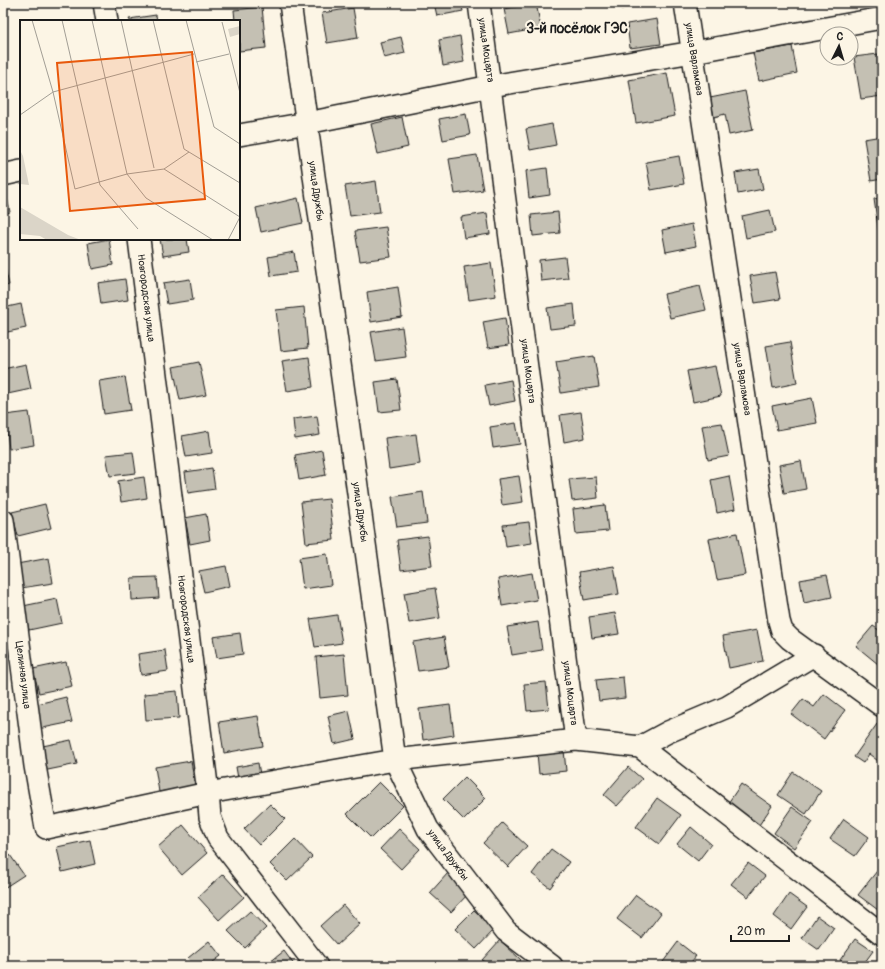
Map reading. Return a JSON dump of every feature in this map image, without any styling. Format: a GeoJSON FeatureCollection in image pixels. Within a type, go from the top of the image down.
{"type":"FeatureCollection","features":[{"type":"Feature","properties":{"kind":"street"},"geometry":{"type":"LineString","coordinates":[[104,3],[107,20]]}},
{"type":"Feature","properties":{"kind":"street","name":"улица Дружбы"},"geometry":{"type":"LineString","coordinates":[[290,3],[395,760],[428,829],[506,930],[552,966]]}},
{"type":"Feature","properties":{"kind":"street","name":"улица Моцарта"},"geometry":{"type":"LineString","coordinates":[[479,3],[576,740]]}},
{"type":"Feature","properties":{"kind":"street","name":"улица Варламова"},"geometry":{"type":"LineString","coordinates":[[685,3],[779,621],[782,631],[790,639],[882,706]]}},
{"type":"Feature","properties":{"kind":"street"},"geometry":{"type":"LineString","coordinates":[[240,135],[491,86],[882,18]]}},
{"type":"Feature","properties":{"kind":"street"},"geometry":{"type":"LineString","coordinates":[[3,175],[20,171]]}},
{"type":"Feature","properties":{"kind":"street","name":"Новгородская улица"},"geometry":{"type":"LineString","coordinates":[[139,240],[210,817],[218,838],[317,966]]}},
{"type":"Feature","properties":{"kind":"street","name":"Целинная улица"},"geometry":{"type":"LineString","coordinates":[[3,520],[35,766],[46,828],[208,793]]}},
{"type":"Feature","properties":{"kind":"street"},"geometry":{"type":"LineString","coordinates":[[640,747],[668,732],[727,707],[814,655]]}},
{"type":"Feature","properties":{"kind":"street"},"geometry":{"type":"LineString","coordinates":[[208,793],[395,760],[576,740],[640,747],[882,934]]}},
{"type":"Feature","properties":{"kind":"street"},"geometry":{"type":"LineString","coordinates":[[218,838],[225,863],[251,902],[299,966]]}},
{"type":"Feature","properties":{"kind":"building"},"geometry":{"type":"Polygon","coordinates":[[[434,3],[461,3],[463,11],[437,16],[434,3]]]}},
{"type":"Feature","properties":{"kind":"building"},"geometry":{"type":"Polygon","coordinates":[[[536,3],[541,28],[509,34],[504,9],[536,3]]]}},
{"type":"Feature","properties":{"kind":"building"},"geometry":{"type":"Polygon","coordinates":[[[620,3],[655,3],[621,9],[620,3]]]}},
{"type":"Feature","properties":{"kind":"building"},"geometry":{"type":"Polygon","coordinates":[[[262,7],[266,48],[240,51],[240,20],[235,20],[234,10],[262,7]]]}},
{"type":"Feature","properties":{"kind":"building"},"geometry":{"type":"Polygon","coordinates":[[[353,8],[358,38],[327,43],[322,13],[353,8]]]}},
{"type":"Feature","properties":{"kind":"building"},"geometry":{"type":"Polygon","coordinates":[[[156,15],[157,20],[130,20],[156,15]]]}},
{"type":"Feature","properties":{"kind":"building"},"geometry":{"type":"Polygon","coordinates":[[[657,19],[661,44],[630,48],[627,24],[657,19]]]}},
{"type":"Feature","properties":{"kind":"building"},"geometry":{"type":"Polygon","coordinates":[[[460,36],[464,62],[443,66],[439,40],[460,36]]]}},
{"type":"Feature","properties":{"kind":"building"},"geometry":{"type":"Polygon","coordinates":[[[401,37],[405,53],[384,58],[380,42],[401,37]]]}},
{"type":"Feature","properties":{"kind":"building"},"geometry":{"type":"Polygon","coordinates":[[[792,46],[797,73],[759,81],[753,53],[792,46]]]}},
{"type":"Feature","properties":{"kind":"building"},"geometry":{"type":"Polygon","coordinates":[[[878,54],[882,77],[882,96],[861,99],[856,66],[859,66],[859,56],[878,54]]]}},
{"type":"Feature","properties":{"kind":"building"},"geometry":{"type":"Polygon","coordinates":[[[667,73],[675,116],[636,123],[629,80],[667,73]]]}},
{"type":"Feature","properties":{"kind":"building"},"geometry":{"type":"Polygon","coordinates":[[[745,91],[753,130],[729,135],[725,114],[714,117],[710,98],[745,91]]]}},
{"type":"Feature","properties":{"kind":"building"},"geometry":{"type":"Polygon","coordinates":[[[466,114],[470,135],[443,140],[439,119],[466,114]]]}},
{"type":"Feature","properties":{"kind":"building"},"geometry":{"type":"Polygon","coordinates":[[[402,117],[408,147],[378,154],[371,124],[402,117]]]}},
{"type":"Feature","properties":{"kind":"building"},"geometry":{"type":"Polygon","coordinates":[[[552,124],[556,145],[530,150],[526,129],[552,124]]]}},
{"type":"Feature","properties":{"kind":"building"},"geometry":{"type":"Polygon","coordinates":[[[882,136],[882,179],[871,181],[864,139],[882,136]]]}},
{"type":"Feature","properties":{"kind":"building"},"geometry":{"type":"Polygon","coordinates":[[[477,155],[483,190],[455,194],[449,159],[477,155]]]}},
{"type":"Feature","properties":{"kind":"building"},"geometry":{"type":"Polygon","coordinates":[[[679,156],[684,184],[651,190],[646,162],[679,156]]]}},
{"type":"Feature","properties":{"kind":"building"},"geometry":{"type":"Polygon","coordinates":[[[547,168],[550,195],[529,198],[526,171],[547,168]]]}},
{"type":"Feature","properties":{"kind":"building"},"geometry":{"type":"Polygon","coordinates":[[[759,169],[763,189],[738,194],[735,173],[759,169]]]}},
{"type":"Feature","properties":{"kind":"building"},"geometry":{"type":"Polygon","coordinates":[[[376,181],[380,212],[350,216],[345,186],[376,181]]]}},
{"type":"Feature","properties":{"kind":"building"},"geometry":{"type":"Polygon","coordinates":[[[3,188],[5,188],[10,212],[3,214],[3,188]]]}},
{"type":"Feature","properties":{"kind":"building"},"geometry":{"type":"Polygon","coordinates":[[[298,198],[303,223],[261,232],[256,208],[298,198]]]}},
{"type":"Feature","properties":{"kind":"building"},"geometry":{"type":"Polygon","coordinates":[[[882,198],[882,241],[880,241],[874,199],[882,198]]]}},
{"type":"Feature","properties":{"kind":"building"},"geometry":{"type":"Polygon","coordinates":[[[770,210],[775,232],[746,238],[742,216],[770,210]]]}},
{"type":"Feature","properties":{"kind":"building"},"geometry":{"type":"Polygon","coordinates":[[[558,212],[560,233],[533,236],[531,215],[558,212]]]}},
{"type":"Feature","properties":{"kind":"building"},"geometry":{"type":"Polygon","coordinates":[[[487,213],[490,234],[464,238],[461,217],[487,213]]]}},
{"type":"Feature","properties":{"kind":"building"},"geometry":{"type":"Polygon","coordinates":[[[692,224],[696,246],[666,252],[662,230],[692,224]]]}},
{"type":"Feature","properties":{"kind":"building"},"geometry":{"type":"Polygon","coordinates":[[[386,227],[391,257],[360,261],[355,231],[386,227]]]}},
{"type":"Feature","properties":{"kind":"building"},"geometry":{"type":"Polygon","coordinates":[[[109,240],[113,265],[92,269],[88,243],[109,240]]]}},
{"type":"Feature","properties":{"kind":"building"},"geometry":{"type":"Polygon","coordinates":[[[160,240],[187,240],[189,252],[163,256],[160,240]]]}},
{"type":"Feature","properties":{"kind":"building"},"geometry":{"type":"Polygon","coordinates":[[[294,252],[297,272],[271,276],[268,257],[294,252]]]}},
{"type":"Feature","properties":{"kind":"building"},"geometry":{"type":"Polygon","coordinates":[[[565,257],[568,278],[541,281],[539,260],[565,257]]]}},
{"type":"Feature","properties":{"kind":"building"},"geometry":{"type":"Polygon","coordinates":[[[3,259],[9,285],[3,287],[3,259]]]}},
{"type":"Feature","properties":{"kind":"building"},"geometry":{"type":"Polygon","coordinates":[[[491,263],[496,296],[469,300],[464,267],[491,263]]]}},
{"type":"Feature","properties":{"kind":"building"},"geometry":{"type":"Polygon","coordinates":[[[775,272],[780,299],[755,303],[750,276],[775,272]]]}},
{"type":"Feature","properties":{"kind":"building"},"geometry":{"type":"Polygon","coordinates":[[[125,279],[128,300],[101,304],[98,283],[125,279]]]}},
{"type":"Feature","properties":{"kind":"building"},"geometry":{"type":"Polygon","coordinates":[[[190,279],[193,300],[167,304],[163,283],[190,279]]]}},
{"type":"Feature","properties":{"kind":"building"},"geometry":{"type":"Polygon","coordinates":[[[700,286],[706,310],[670,318],[664,294],[700,286]]]}},
{"type":"Feature","properties":{"kind":"building"},"geometry":{"type":"Polygon","coordinates":[[[398,287],[402,317],[371,322],[367,292],[398,287]]]}},
{"type":"Feature","properties":{"kind":"building"},"geometry":{"type":"Polygon","coordinates":[[[21,304],[26,328],[3,333],[3,308],[21,304]]]}},
{"type":"Feature","properties":{"kind":"building"},"geometry":{"type":"Polygon","coordinates":[[[574,304],[576,326],[550,329],[547,308],[574,304]]]}},
{"type":"Feature","properties":{"kind":"building"},"geometry":{"type":"Polygon","coordinates":[[[304,307],[308,348],[281,351],[276,310],[304,307]]]}},
{"type":"Feature","properties":{"kind":"building"},"geometry":{"type":"Polygon","coordinates":[[[505,318],[509,345],[488,348],[483,322],[505,318]]]}},
{"type":"Feature","properties":{"kind":"building"},"geometry":{"type":"Polygon","coordinates":[[[402,327],[406,357],[376,361],[371,332],[402,327]]]}},
{"type":"Feature","properties":{"kind":"building"},"geometry":{"type":"Polygon","coordinates":[[[790,342],[797,383],[773,388],[766,346],[790,342]]]}},
{"type":"Feature","properties":{"kind":"building"},"geometry":{"type":"Polygon","coordinates":[[[594,356],[599,387],[561,393],[556,362],[594,356]]]}},
{"type":"Feature","properties":{"kind":"building"},"geometry":{"type":"Polygon","coordinates":[[[309,357],[313,387],[287,391],[282,361],[309,357]]]}},
{"type":"Feature","properties":{"kind":"building"},"geometry":{"type":"Polygon","coordinates":[[[199,362],[206,395],[180,400],[173,367],[199,362]]]}},
{"type":"Feature","properties":{"kind":"building"},"geometry":{"type":"Polygon","coordinates":[[[26,364],[31,389],[3,395],[3,369],[26,364]]]}},
{"type":"Feature","properties":{"kind":"building"},"geometry":{"type":"Polygon","coordinates":[[[715,366],[721,396],[693,402],[687,371],[715,366]]]}},
{"type":"Feature","properties":{"kind":"building"},"geometry":{"type":"Polygon","coordinates":[[[125,377],[131,410],[104,414],[99,381],[125,377]]]}},
{"type":"Feature","properties":{"kind":"building"},"geometry":{"type":"Polygon","coordinates":[[[397,379],[401,410],[379,412],[375,382],[397,379]]]}},
{"type":"Feature","properties":{"kind":"building"},"geometry":{"type":"Polygon","coordinates":[[[511,380],[515,401],[489,406],[485,385],[511,380]]]}},
{"type":"Feature","properties":{"kind":"building"},"geometry":{"type":"Polygon","coordinates":[[[812,398],[817,423],[777,430],[772,406],[812,398]]]}},
{"type":"Feature","properties":{"kind":"building"},"geometry":{"type":"Polygon","coordinates":[[[29,412],[34,445],[9,449],[5,415],[29,412]]]}},
{"type":"Feature","properties":{"kind":"building"},"geometry":{"type":"Polygon","coordinates":[[[581,412],[585,438],[564,442],[560,415],[581,412]]]}},
{"type":"Feature","properties":{"kind":"building"},"geometry":{"type":"Polygon","coordinates":[[[317,416],[320,435],[295,439],[293,419],[317,416]]]}},
{"type":"Feature","properties":{"kind":"building"},"geometry":{"type":"Polygon","coordinates":[[[516,423],[520,444],[493,448],[490,427],[516,423]]]}},
{"type":"Feature","properties":{"kind":"building"},"geometry":{"type":"Polygon","coordinates":[[[722,423],[729,456],[708,460],[702,426],[722,423]]]}},
{"type":"Feature","properties":{"kind":"building"},"geometry":{"type":"Polygon","coordinates":[[[209,431],[212,453],[186,457],[182,436],[209,431]]]}},
{"type":"Feature","properties":{"kind":"building"},"geometry":{"type":"Polygon","coordinates":[[[416,434],[420,464],[389,469],[385,438],[416,434]]]}},
{"type":"Feature","properties":{"kind":"building"},"geometry":{"type":"Polygon","coordinates":[[[322,450],[326,475],[299,480],[295,455],[322,450]]]}},
{"type":"Feature","properties":{"kind":"building"},"geometry":{"type":"Polygon","coordinates":[[[133,452],[136,473],[110,476],[106,455],[133,452]]]}},
{"type":"Feature","properties":{"kind":"building"},"geometry":{"type":"Polygon","coordinates":[[[801,461],[806,489],[784,493],[779,465],[801,461]]]}},
{"type":"Feature","properties":{"kind":"building"},"geometry":{"type":"Polygon","coordinates":[[[212,468],[215,489],[188,493],[185,472],[212,468]]]}},
{"type":"Feature","properties":{"kind":"building"},"geometry":{"type":"Polygon","coordinates":[[[519,476],[523,502],[502,505],[498,479],[519,476]]]}},
{"type":"Feature","properties":{"kind":"building"},"geometry":{"type":"Polygon","coordinates":[[[729,476],[735,509],[717,513],[711,480],[729,476]]]}},
{"type":"Feature","properties":{"kind":"building"},"geometry":{"type":"Polygon","coordinates":[[[144,477],[147,498],[121,502],[118,481],[144,477]]]}},
{"type":"Feature","properties":{"kind":"building"},"geometry":{"type":"Polygon","coordinates":[[[596,477],[598,498],[572,501],[569,479],[596,477]]]}},
{"type":"Feature","properties":{"kind":"building"},"geometry":{"type":"Polygon","coordinates":[[[423,492],[427,523],[397,527],[392,497],[423,492]]]}},
{"type":"Feature","properties":{"kind":"building"},"geometry":{"type":"Polygon","coordinates":[[[329,499],[334,540],[306,543],[301,502],[329,499]]]}},
{"type":"Feature","properties":{"kind":"building"},"geometry":{"type":"Polygon","coordinates":[[[45,504],[51,528],[18,536],[12,512],[45,504]]]}},
{"type":"Feature","properties":{"kind":"building"},"geometry":{"type":"Polygon","coordinates":[[[605,505],[608,531],[576,534],[573,509],[605,505]]]}},
{"type":"Feature","properties":{"kind":"building"},"geometry":{"type":"Polygon","coordinates":[[[206,514],[210,540],[190,544],[185,518],[206,514]]]}},
{"type":"Feature","properties":{"kind":"building"},"geometry":{"type":"Polygon","coordinates":[[[529,522],[532,543],[506,547],[503,525],[529,522]]]}},
{"type":"Feature","properties":{"kind":"building"},"geometry":{"type":"Polygon","coordinates":[[[737,533],[745,575],[717,580],[709,539],[737,533]]]}},
{"type":"Feature","properties":{"kind":"building"},"geometry":{"type":"Polygon","coordinates":[[[428,536],[432,566],[401,570],[397,540],[428,536]]]}},
{"type":"Feature","properties":{"kind":"building"},"geometry":{"type":"Polygon","coordinates":[[[327,554],[331,585],[303,589],[299,558],[327,554]]]}},
{"type":"Feature","properties":{"kind":"building"},"geometry":{"type":"Polygon","coordinates":[[[49,558],[53,583],[21,588],[17,564],[49,558]]]}},
{"type":"Feature","properties":{"kind":"building"},"geometry":{"type":"Polygon","coordinates":[[[226,566],[230,586],[204,592],[199,571],[226,566]]]}},
{"type":"Feature","properties":{"kind":"building"},"geometry":{"type":"Polygon","coordinates":[[[614,566],[619,594],[584,600],[579,572],[614,566]]]}},
{"type":"Feature","properties":{"kind":"building"},"geometry":{"type":"Polygon","coordinates":[[[532,573],[537,600],[502,606],[498,579],[532,573]]]}},
{"type":"Feature","properties":{"kind":"building"},"geometry":{"type":"Polygon","coordinates":[[[827,575],[832,597],[804,603],[800,580],[827,575]]]}},
{"type":"Feature","properties":{"kind":"building"},"geometry":{"type":"Polygon","coordinates":[[[157,577],[159,598],[132,600],[131,578],[157,577]]]}},
{"type":"Feature","properties":{"kind":"building"},"geometry":{"type":"Polygon","coordinates":[[[435,588],[440,618],[409,623],[404,593],[435,588]]]}},
{"type":"Feature","properties":{"kind":"building"},"geometry":{"type":"Polygon","coordinates":[[[57,599],[62,623],[29,630],[23,606],[57,599]]]}},
{"type":"Feature","properties":{"kind":"building"},"geometry":{"type":"Polygon","coordinates":[[[615,613],[619,634],[592,638],[589,617],[615,613]]]}},
{"type":"Feature","properties":{"kind":"building"},"geometry":{"type":"Polygon","coordinates":[[[337,615],[342,643],[315,647],[310,619],[337,615]]]}},
{"type":"Feature","properties":{"kind":"building"},"geometry":{"type":"Polygon","coordinates":[[[538,622],[542,650],[512,655],[507,627],[538,622]]]}},
{"type":"Feature","properties":{"kind":"building"},"geometry":{"type":"Polygon","coordinates":[[[873,626],[879,630],[882,626],[882,659],[878,664],[856,646],[873,626]]]}},
{"type":"Feature","properties":{"kind":"building"},"geometry":{"type":"Polygon","coordinates":[[[757,630],[763,661],[729,668],[723,636],[757,630]]]}},
{"type":"Feature","properties":{"kind":"building"},"geometry":{"type":"Polygon","coordinates":[[[240,633],[243,654],[217,658],[213,637],[240,633]]]}},
{"type":"Feature","properties":{"kind":"building"},"geometry":{"type":"Polygon","coordinates":[[[444,637],[449,667],[418,671],[413,642],[444,637]]]}},
{"type":"Feature","properties":{"kind":"building"},"geometry":{"type":"Polygon","coordinates":[[[165,650],[168,671],[141,675],[138,654],[165,650]]]}},
{"type":"Feature","properties":{"kind":"building"},"geometry":{"type":"Polygon","coordinates":[[[344,654],[348,695],[320,698],[316,657],[344,654]]]}},
{"type":"Feature","properties":{"kind":"building"},"geometry":{"type":"Polygon","coordinates":[[[66,662],[72,686],[39,693],[33,669],[66,662]]]}},
{"type":"Feature","properties":{"kind":"building"},"geometry":{"type":"Polygon","coordinates":[[[623,677],[625,698],[599,701],[596,680],[623,677]]]}},
{"type":"Feature","properties":{"kind":"building"},"geometry":{"type":"Polygon","coordinates":[[[546,682],[549,709],[527,711],[524,684],[546,682]]]}},
{"type":"Feature","properties":{"kind":"building"},"geometry":{"type":"Polygon","coordinates":[[[177,691],[179,718],[146,720],[144,694],[177,691]]]}},
{"type":"Feature","properties":{"kind":"building"},"geometry":{"type":"Polygon","coordinates":[[[824,694],[845,710],[824,739],[791,714],[803,699],[814,707],[824,694]]]}},
{"type":"Feature","properties":{"kind":"building"},"geometry":{"type":"Polygon","coordinates":[[[66,697],[72,722],[38,729],[33,705],[66,697]]]}},
{"type":"Feature","properties":{"kind":"building"},"geometry":{"type":"Polygon","coordinates":[[[450,705],[454,735],[423,740],[419,709],[450,705]]]}},
{"type":"Feature","properties":{"kind":"building"},"geometry":{"type":"Polygon","coordinates":[[[349,711],[355,739],[334,744],[328,716],[349,711]]]}},
{"type":"Feature","properties":{"kind":"building"},"geometry":{"type":"Polygon","coordinates":[[[258,716],[263,746],[224,753],[219,722],[258,716]]]}},
{"type":"Feature","properties":{"kind":"building"},"geometry":{"type":"Polygon","coordinates":[[[877,724],[882,727],[882,764],[869,754],[863,763],[854,757],[877,724]]]}},
{"type":"Feature","properties":{"kind":"building"},"geometry":{"type":"Polygon","coordinates":[[[71,740],[77,764],[43,771],[38,747],[71,740]]]}},
{"type":"Feature","properties":{"kind":"building"},"geometry":{"type":"Polygon","coordinates":[[[564,750],[566,771],[539,774],[537,753],[564,750]]]}},
{"type":"Feature","properties":{"kind":"building"},"geometry":{"type":"Polygon","coordinates":[[[191,761],[195,786],[159,792],[155,767],[191,761]]]}},
{"type":"Feature","properties":{"kind":"building"},"geometry":{"type":"Polygon","coordinates":[[[258,763],[261,780],[239,784],[236,767],[258,763]]]}},
{"type":"Feature","properties":{"kind":"building"},"geometry":{"type":"Polygon","coordinates":[[[628,767],[642,779],[617,806],[604,795],[628,767]]]}},
{"type":"Feature","properties":{"kind":"building"},"geometry":{"type":"Polygon","coordinates":[[[793,772],[821,791],[806,814],[778,795],[793,772]]]}},
{"type":"Feature","properties":{"kind":"building"},"geometry":{"type":"Polygon","coordinates":[[[465,777],[486,798],[464,820],[443,799],[465,777]]]}},
{"type":"Feature","properties":{"kind":"building"},"geometry":{"type":"Polygon","coordinates":[[[379,782],[403,806],[371,838],[347,814],[379,782]]]}},
{"type":"Feature","properties":{"kind":"building"},"geometry":{"type":"Polygon","coordinates":[[[741,784],[772,806],[755,831],[724,809],[741,784]]]}},
{"type":"Feature","properties":{"kind":"building"},"geometry":{"type":"Polygon","coordinates":[[[657,798],[681,815],[659,844],[636,827],[657,798]]]}},
{"type":"Feature","properties":{"kind":"building"},"geometry":{"type":"Polygon","coordinates":[[[270,804],[285,819],[259,845],[244,829],[270,804]]]}},
{"type":"Feature","properties":{"kind":"building"},"geometry":{"type":"Polygon","coordinates":[[[792,807],[813,822],[794,848],[774,833],[792,807]]]}},
{"type":"Feature","properties":{"kind":"building"},"geometry":{"type":"Polygon","coordinates":[[[844,819],[869,837],[855,856],[830,839],[844,819]]]}},
{"type":"Feature","properties":{"kind":"building"},"geometry":{"type":"Polygon","coordinates":[[[502,823],[527,846],[508,867],[483,843],[502,823]]]}},
{"type":"Feature","properties":{"kind":"building"},"geometry":{"type":"Polygon","coordinates":[[[183,825],[207,853],[182,875],[158,847],[183,825]]]}},
{"type":"Feature","properties":{"kind":"building"},"geometry":{"type":"Polygon","coordinates":[[[691,827],[711,844],[698,861],[677,844],[691,827]]]}},
{"type":"Feature","properties":{"kind":"building"},"geometry":{"type":"Polygon","coordinates":[[[399,829],[420,849],[401,869],[380,849],[399,829]]]}},
{"type":"Feature","properties":{"kind":"building"},"geometry":{"type":"Polygon","coordinates":[[[295,839],[312,857],[287,881],[270,864],[295,839]]]}},
{"type":"Feature","properties":{"kind":"building"},"geometry":{"type":"Polygon","coordinates":[[[90,840],[95,864],[62,872],[57,847],[90,840]]]}},
{"type":"Feature","properties":{"kind":"building"},"geometry":{"type":"Polygon","coordinates":[[[551,849],[569,862],[550,888],[532,874],[551,849]]]}},
{"type":"Feature","properties":{"kind":"building"},"geometry":{"type":"Polygon","coordinates":[[[10,855],[24,875],[4,888],[3,860],[10,855]]]}},
{"type":"Feature","properties":{"kind":"building"},"geometry":{"type":"Polygon","coordinates":[[[748,863],[765,876],[748,897],[731,884],[748,863]]]}},
{"type":"Feature","properties":{"kind":"building"},"geometry":{"type":"Polygon","coordinates":[[[877,871],[882,875],[882,904],[878,910],[858,895],[877,871]]]}},
{"type":"Feature","properties":{"kind":"building"},"geometry":{"type":"Polygon","coordinates":[[[448,873],[469,893],[451,912],[430,893],[448,873]]]}},
{"type":"Feature","properties":{"kind":"building"},"geometry":{"type":"Polygon","coordinates":[[[223,874],[244,897],[219,920],[198,897],[223,874]]]}},
{"type":"Feature","properties":{"kind":"building"},"geometry":{"type":"Polygon","coordinates":[[[789,894],[807,907],[791,929],[774,916],[789,894]]]}},
{"type":"Feature","properties":{"kind":"building"},"geometry":{"type":"Polygon","coordinates":[[[636,895],[661,913],[642,938],[617,919],[636,895]]]}},
{"type":"Feature","properties":{"kind":"building"},"geometry":{"type":"Polygon","coordinates":[[[343,905],[360,924],[337,945],[320,926],[343,905]]]}},
{"type":"Feature","properties":{"kind":"building"},"geometry":{"type":"Polygon","coordinates":[[[474,910],[495,929],[476,949],[455,929],[474,910]]]}},
{"type":"Feature","properties":{"kind":"building"},"geometry":{"type":"Polygon","coordinates":[[[250,911],[266,928],[245,948],[228,931],[250,911]]]}},
{"type":"Feature","properties":{"kind":"building"},"geometry":{"type":"Polygon","coordinates":[[[817,916],[834,928],[819,950],[802,938],[817,916]]]}},
{"type":"Feature","properties":{"kind":"building"},"geometry":{"type":"Polygon","coordinates":[[[855,939],[873,951],[862,966],[848,966],[840,960],[855,939]]]}},
{"type":"Feature","properties":{"kind":"building"},"geometry":{"type":"Polygon","coordinates":[[[500,940],[521,960],[515,966],[489,966],[482,960],[500,940]]]}},
{"type":"Feature","properties":{"kind":"building"},"geometry":{"type":"Polygon","coordinates":[[[209,941],[221,956],[208,966],[195,966],[188,958],[209,941]]]}},
{"type":"Feature","properties":{"kind":"building"},"geometry":{"type":"Polygon","coordinates":[[[678,942],[696,956],[688,966],[660,966],[678,942]]]}},
{"type":"Feature","properties":{"kind":"building"},"geometry":{"type":"Polygon","coordinates":[[[284,951],[295,966],[265,966],[284,951]]]}},
{"type":"Feature","properties":{"kind":"district","name":"3-й посёлок ГЭС"},"geometry":{"type":"Point","coordinates":[577,28]}}]}
